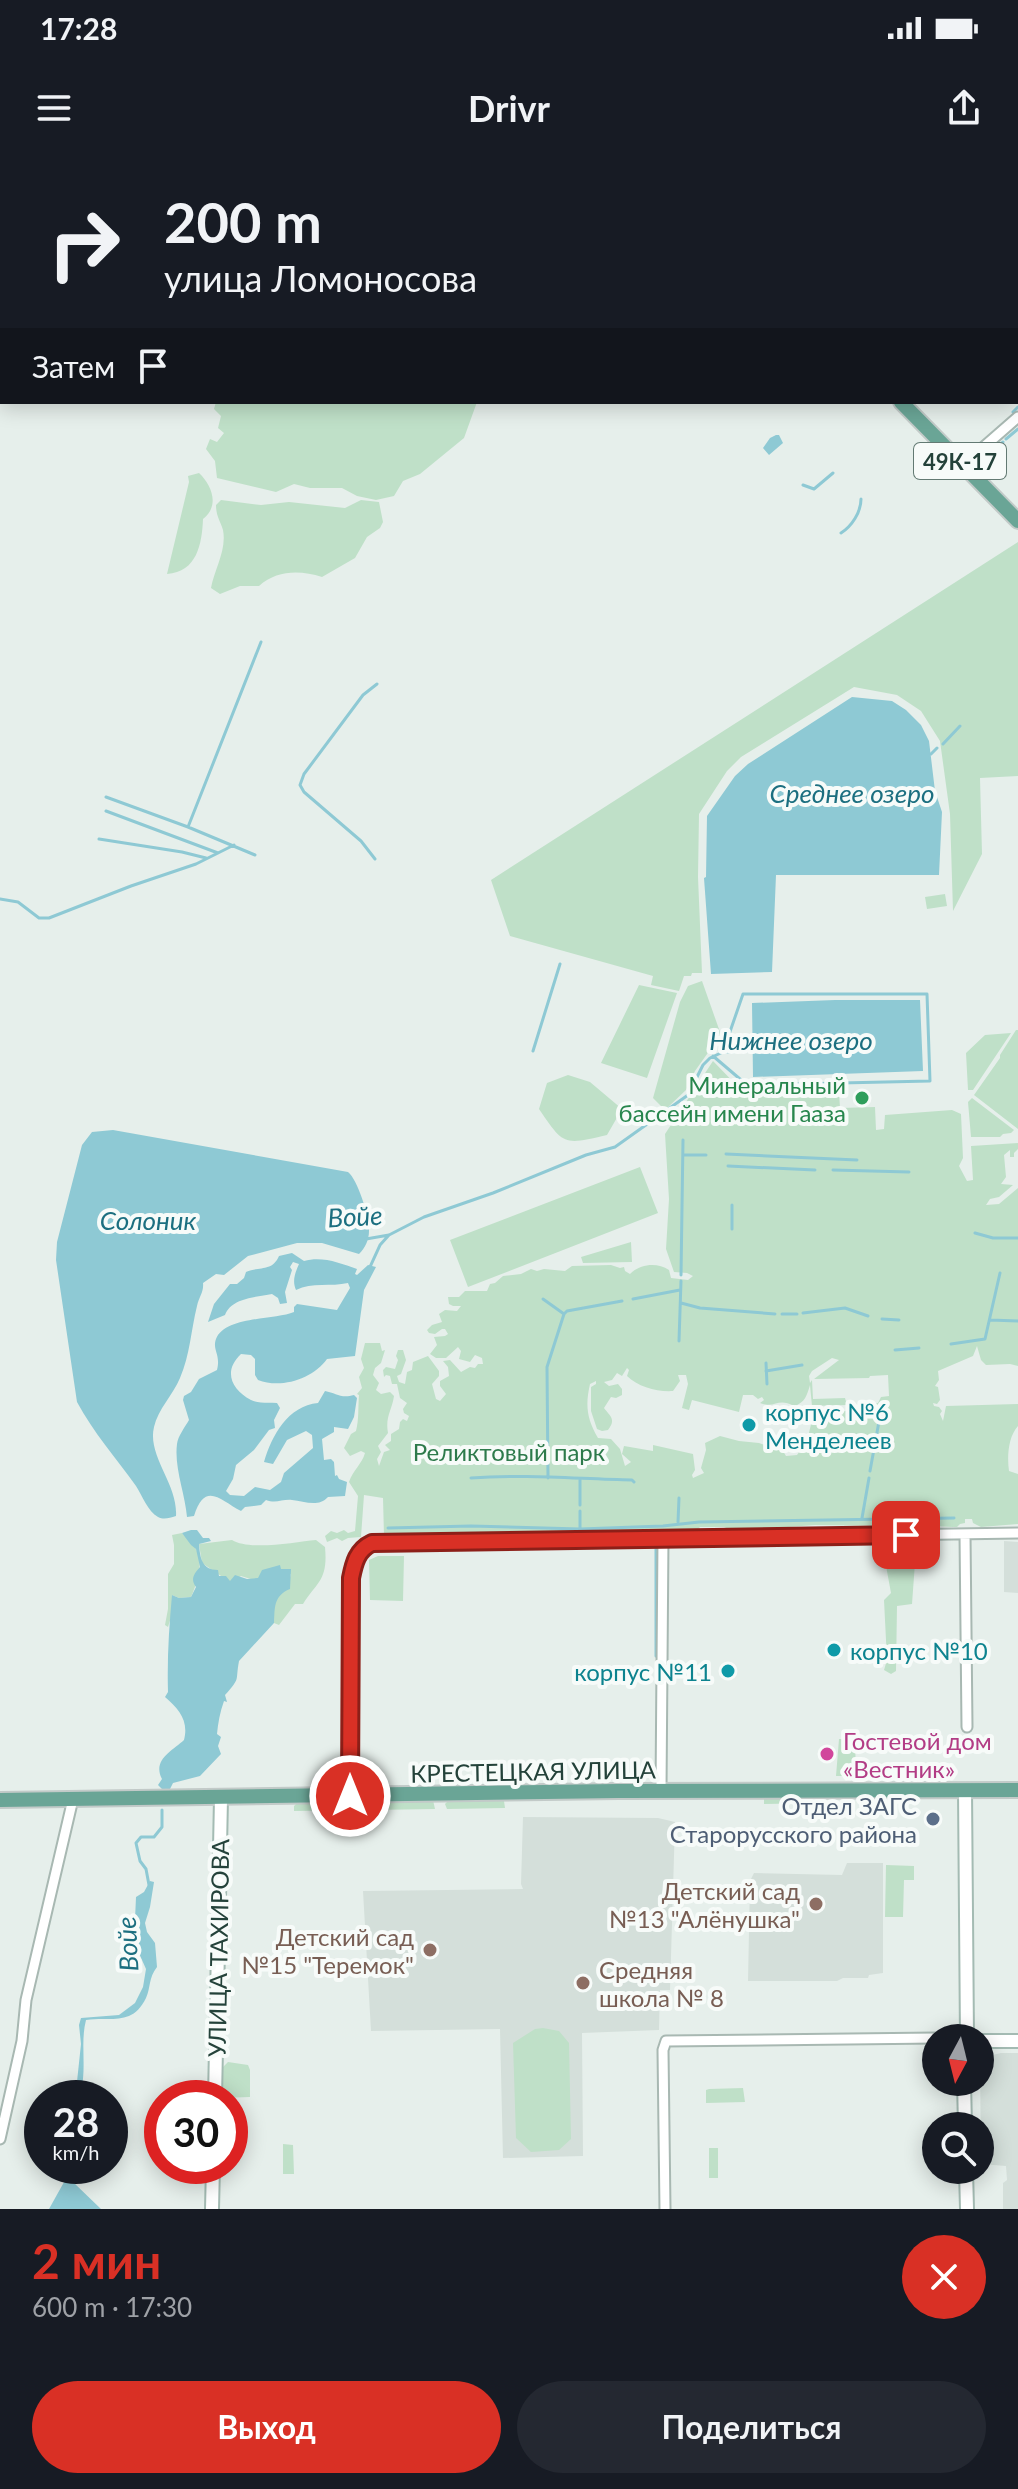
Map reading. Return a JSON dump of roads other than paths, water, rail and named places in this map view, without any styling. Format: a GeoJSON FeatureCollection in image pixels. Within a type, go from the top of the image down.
{"type":"FeatureCollection","features":[{"type":"Feature","properties":{"kind":"main road","name":"49К-17"},"geometry":{"type":"LineString","coordinates":[[903,404],[1018,521]]}},
{"type":"Feature","properties":{"kind":"main road","name":"КРЕСТЕЦКАЯ УЛИЦА"},"geometry":{"type":"LineString","coordinates":[[0,1800],[661,1791],[1018,1790]]}},
{"type":"Feature","properties":{"kind":"street"},"geometry":{"type":"LineString","coordinates":[[963,465],[1018,417]]}},
{"type":"Feature","properties":{"kind":"street"},"geometry":{"type":"LineString","coordinates":[[350,1796],[351,1578],[354,1561],[372,1543],[1018,1533]]}},
{"type":"Feature","properties":{"kind":"street"},"geometry":{"type":"LineString","coordinates":[[965,1534],[967,1727]]}},
{"type":"Feature","properties":{"kind":"street"},"geometry":{"type":"LineString","coordinates":[[661,1791],[663,1538]]}},
{"type":"Feature","properties":{"kind":"street"},"geometry":{"type":"LineString","coordinates":[[965,1790],[967,2024]]}},
{"type":"Feature","properties":{"kind":"street","name":"УЛИЦА ТАХИРОВА"},"geometry":{"type":"LineString","coordinates":[[215,2080],[221,1798]]}},
{"type":"Feature","properties":{"kind":"street"},"geometry":{"type":"LineString","coordinates":[[0,2139],[22,2041],[26,2000],[73,1799]]}},
{"type":"Feature","properties":{"kind":"street"},"geometry":{"type":"LineString","coordinates":[[665,2209],[663,2062],[666,2041],[922,2038]]}},
{"type":"Feature","properties":{"kind":"street"},"geometry":{"type":"LineString","coordinates":[[994,2041],[1018,2041]]}},
{"type":"Feature","properties":{"kind":"street"},"geometry":{"type":"LineString","coordinates":[[212,2209],[213,2184]]}},
{"type":"Feature","properties":{"kind":"street"},"geometry":{"type":"LineString","coordinates":[[966,2184],[967,2209]]}},
{"type":"Feature","properties":{"kind":"water"},"geometry":{"type":"Polygon","coordinates":[[[776,435],[783,443],[769,455],[763,448],[776,435]]]}},
{"type":"Feature","properties":{"kind":"water","name":"Среднее озеро"},"geometry":{"type":"Polygon","coordinates":[[[852,697],[892,701],[921,725],[929,741],[935,791],[942,812],[939,875],[776,875],[772,972],[711,974],[704,878],[707,816],[735,776],[748,764],[852,697]]]}},
{"type":"Feature","properties":{"kind":"water","name":"Нижнее озеро"},"geometry":{"type":"Polygon","coordinates":[[[920,1000],[923,1071],[753,1077],[752,1003],[920,1000]]]}},
{"type":"Feature","properties":{"kind":"water","name":"Солоник"},"geometry":{"type":"Polygon","coordinates":[[[113,1130],[348,1172],[359,1191],[369,1225],[367,1241],[359,1254],[322,1243],[297,1243],[248,1256],[224,1275],[216,1274],[203,1283],[183,1369],[154,1427],[155,1449],[175,1504],[176,1516],[167,1518],[158,1517],[151,1511],[77,1402],[56,1260],[57,1242],[82,1145],[92,1132],[113,1130]]]}},
{"type":"Feature","properties":{"kind":"water"},"geometry":{"type":"Polygon","coordinates":[[[292,1253],[304,1261],[324,1260],[357,1269],[357,1275],[368,1265],[376,1267],[364,1290],[355,1356],[327,1359],[314,1372],[286,1383],[258,1380],[255,1359],[251,1355],[241,1354],[235,1360],[231,1373],[238,1391],[251,1400],[277,1403],[280,1408],[274,1420],[275,1428],[269,1430],[254,1450],[236,1465],[226,1491],[230,1495],[244,1496],[255,1487],[270,1490],[281,1482],[284,1473],[313,1448],[312,1435],[306,1431],[287,1440],[273,1464],[264,1462],[272,1442],[290,1416],[307,1405],[318,1403],[325,1391],[357,1398],[354,1417],[348,1429],[334,1427],[334,1432],[322,1439],[324,1460],[331,1459],[335,1476],[347,1482],[345,1496],[328,1497],[315,1503],[266,1500],[261,1505],[245,1507],[241,1511],[214,1496],[208,1496],[198,1505],[194,1516],[187,1517],[176,1453],[179,1438],[189,1420],[183,1400],[199,1379],[217,1370],[216,1339],[229,1326],[286,1315],[294,1312],[297,1304],[337,1310],[350,1288],[348,1283],[296,1290],[294,1277],[299,1264],[293,1262],[285,1292],[287,1303],[280,1304],[272,1294],[252,1297],[238,1302],[225,1315],[208,1322],[214,1304],[230,1284],[237,1284],[246,1272],[269,1267],[279,1256],[292,1253]]]}},
{"type":"Feature","properties":{"kind":"water"},"geometry":{"type":"Polygon","coordinates":[[[197,1530],[203,1538],[211,1541],[199,1544],[200,1554],[205,1565],[218,1570],[219,1576],[226,1576],[230,1581],[235,1575],[247,1579],[258,1578],[262,1570],[280,1565],[281,1569],[291,1569],[290,1589],[278,1599],[274,1623],[239,1661],[236,1679],[225,1695],[227,1702],[224,1701],[219,1718],[217,1734],[221,1737],[218,1746],[221,1754],[200,1776],[173,1783],[169,1791],[164,1791],[158,1785],[162,1779],[161,1761],[184,1740],[185,1733],[182,1716],[165,1697],[168,1692],[172,1595],[191,1597],[196,1587],[194,1577],[200,1567],[196,1549],[182,1533],[197,1530]]]}},
{"type":"Feature","properties":{"kind":"water"},"geometry":{"type":"Polygon","coordinates":[[[150,1881],[154,1882],[145,1923],[155,1943],[157,1967],[146,1998],[127,2017],[86,2020],[82,2080],[77,2080],[81,2018],[119,2015],[135,2003],[143,1987],[146,1969],[134,1942],[136,1897],[144,1892],[150,1881]]]}},
{"type":"Feature","properties":{"kind":"water"},"geometry":{"type":"Polygon","coordinates":[[[63,2184],[75,2184],[101,2209],[49,2209],[63,2184]]]}},
{"type":"Feature","properties":{"kind":"waterway"},"geometry":{"type":"LineString","coordinates":[[1013,412],[1018,407]]}},
{"type":"Feature","properties":{"kind":"waterway"},"geometry":{"type":"LineString","coordinates":[[1006,439],[1018,429]]}},
{"type":"Feature","properties":{"kind":"waterway"},"geometry":{"type":"LineString","coordinates":[[983,459],[1003,442]]}},
{"type":"Feature","properties":{"kind":"waterway"},"geometry":{"type":"LineString","coordinates":[[803,485],[814,489],[833,473]]}},
{"type":"Feature","properties":{"kind":"waterway"},"geometry":{"type":"LineString","coordinates":[[841,533],[855,518],[861,499]]}},
{"type":"Feature","properties":{"kind":"waterway"},"geometry":{"type":"LineString","coordinates":[[188,827],[261,642]]}},
{"type":"Feature","properties":{"kind":"waterway"},"geometry":{"type":"LineString","coordinates":[[375,859],[361,841],[304,792],[300,785],[304,774],[363,695],[377,684]]}},
{"type":"Feature","properties":{"kind":"waterway"},"geometry":{"type":"LineString","coordinates":[[943,744],[960,726]]}},
{"type":"Feature","properties":{"kind":"waterway"},"geometry":{"type":"LineString","coordinates":[[931,754],[937,748]]}},
{"type":"Feature","properties":{"kind":"waterway"},"geometry":{"type":"LineString","coordinates":[[106,797],[255,855]]}},
{"type":"Feature","properties":{"kind":"waterway"},"geometry":{"type":"LineString","coordinates":[[106,811],[218,853]]}},
{"type":"Feature","properties":{"kind":"waterway"},"geometry":{"type":"LineString","coordinates":[[99,839],[206,858]]}},
{"type":"Feature","properties":{"kind":"waterway"},"geometry":{"type":"LineString","coordinates":[[0,899],[18,902],[39,918],[49,918],[196,864],[234,845]]}},
{"type":"Feature","properties":{"kind":"waterway"},"geometry":{"type":"LineString","coordinates":[[533,1051],[560,964]]}},
{"type":"Feature","properties":{"kind":"waterway"},"geometry":{"type":"LineString","coordinates":[[713,1056],[747,1085],[930,1081],[927,994],[743,994],[723,1052]]}},
{"type":"Feature","properties":{"kind":"waterway","name":"Войе"},"geometry":{"type":"LineString","coordinates":[[366,1239],[389,1235],[424,1217],[586,1155],[615,1147],[688,1095],[703,1065],[710,1058],[723,1052],[753,1051]]}},
{"type":"Feature","properties":{"kind":"waterway"},"geometry":{"type":"LineString","coordinates":[[681,1275],[683,1140]]}},
{"type":"Feature","properties":{"kind":"waterway"},"geometry":{"type":"LineString","coordinates":[[726,1154],[857,1160]]}},
{"type":"Feature","properties":{"kind":"waterway"},"geometry":{"type":"LineString","coordinates":[[683,1155],[706,1155]]}},
{"type":"Feature","properties":{"kind":"waterway"},"geometry":{"type":"LineString","coordinates":[[728,1166],[815,1170]]}},
{"type":"Feature","properties":{"kind":"waterway"},"geometry":{"type":"LineString","coordinates":[[833,1170],[909,1172]]}},
{"type":"Feature","properties":{"kind":"waterway"},"geometry":{"type":"LineString","coordinates":[[732,1205],[732,1229]]}},
{"type":"Feature","properties":{"kind":"waterway"},"geometry":{"type":"LineString","coordinates":[[975,1233],[993,1238],[1018,1238]]}},
{"type":"Feature","properties":{"kind":"waterway"},"geometry":{"type":"LineString","coordinates":[[369,1269],[380,1245],[389,1235]]}},
{"type":"Feature","properties":{"kind":"waterway"},"geometry":{"type":"LineString","coordinates":[[951,1344],[985,1339],[1000,1273]]}},
{"type":"Feature","properties":{"kind":"waterway"},"geometry":{"type":"LineString","coordinates":[[679,1341],[681,1281]]}},
{"type":"Feature","properties":{"kind":"waterway"},"geometry":{"type":"LineString","coordinates":[[633,1299],[680,1290]]}},
{"type":"Feature","properties":{"kind":"waterway"},"geometry":{"type":"LineString","coordinates":[[543,1299],[564,1314]]}},
{"type":"Feature","properties":{"kind":"waterway"},"geometry":{"type":"LineString","coordinates":[[548,1478],[547,1367],[564,1314],[622,1301]]}},
{"type":"Feature","properties":{"kind":"waterway"},"geometry":{"type":"LineString","coordinates":[[681,1303],[700,1308],[775,1314]]}},
{"type":"Feature","properties":{"kind":"waterway"},"geometry":{"type":"LineString","coordinates":[[803,1313],[845,1308],[868,1316]]}},
{"type":"Feature","properties":{"kind":"waterway"},"geometry":{"type":"LineString","coordinates":[[782,1314],[797,1314]]}},
{"type":"Feature","properties":{"kind":"waterway"},"geometry":{"type":"LineString","coordinates":[[882,1319],[899,1320]]}},
{"type":"Feature","properties":{"kind":"waterway"},"geometry":{"type":"LineString","coordinates":[[990,1320],[1018,1321]]}},
{"type":"Feature","properties":{"kind":"waterway"},"geometry":{"type":"LineString","coordinates":[[895,1350],[919,1348]]}},
{"type":"Feature","properties":{"kind":"waterway"},"geometry":{"type":"LineString","coordinates":[[766,1363],[767,1384]]}},
{"type":"Feature","properties":{"kind":"waterway"},"geometry":{"type":"LineString","coordinates":[[766,1371],[802,1365]]}},
{"type":"Feature","properties":{"kind":"waterway"},"geometry":{"type":"LineString","coordinates":[[870,1471],[880,1416]]}},
{"type":"Feature","properties":{"kind":"waterway"},"geometry":{"type":"LineString","coordinates":[[471,1478],[531,1477],[634,1482]]}},
{"type":"Feature","properties":{"kind":"waterway"},"geometry":{"type":"LineString","coordinates":[[862,1518],[869,1478]]}},
{"type":"Feature","properties":{"kind":"waterway"},"geometry":{"type":"LineString","coordinates":[[580,1480],[580,1505]]}},
{"type":"Feature","properties":{"kind":"waterway"},"geometry":{"type":"LineString","coordinates":[[678,1522],[679,1498]]}},
{"type":"Feature","properties":{"kind":"waterway"},"geometry":{"type":"LineString","coordinates":[[580,1511],[580,1529]]}},
{"type":"Feature","properties":{"kind":"waterway"},"geometry":{"type":"LineString","coordinates":[[388,1528],[471,1526],[580,1529],[699,1522],[954,1518]]}},
{"type":"Feature","properties":{"kind":"waterway"},"geometry":{"type":"LineString","coordinates":[[650,1544],[656,1547],[656,1656]]}},
{"type":"Feature","properties":{"kind":"waterway","name":"Войе"},"geometry":{"type":"LineString","coordinates":[[149,1885],[136,1843],[141,1837],[154,1837],[162,1827],[162,1810]]}},
{"type":"Feature","properties":{"kind":"place","name":"Минеральный бассейн имени Гааза"},"geometry":{"type":"Point","coordinates":[862,1098]}},
{"type":"Feature","properties":{"kind":"place","name":"корпус №6 Менделеев"},"geometry":{"type":"Point","coordinates":[749,1425]}},
{"type":"Feature","properties":{"kind":"place","name":"корпус №10"},"geometry":{"type":"Point","coordinates":[834,1650]}},
{"type":"Feature","properties":{"kind":"place","name":"корпус №11"},"geometry":{"type":"Point","coordinates":[728,1671]}},
{"type":"Feature","properties":{"kind":"place","name":"Гостевой дом «Вестник»"},"geometry":{"type":"Point","coordinates":[827,1754]}},
{"type":"Feature","properties":{"kind":"place","name":"Отдел ЗАГС Старорусского района"},"geometry":{"type":"Point","coordinates":[933,1819]}},
{"type":"Feature","properties":{"kind":"place","name":"Детский сад №13 \"Алёнушка\""},"geometry":{"type":"Point","coordinates":[816,1904]}},
{"type":"Feature","properties":{"kind":"place","name":"Детский сад №15 \"Теремок\""},"geometry":{"type":"Point","coordinates":[430,1950]}},
{"type":"Feature","properties":{"kind":"place","name":"Средняя школа № 8"},"geometry":{"type":"Point","coordinates":[583,1983]}},
{"type":"Feature","properties":{"kind":"park label","name":"Реликтовый парк"},"geometry":{"type":"Point","coordinates":[509,1451]}}]}
